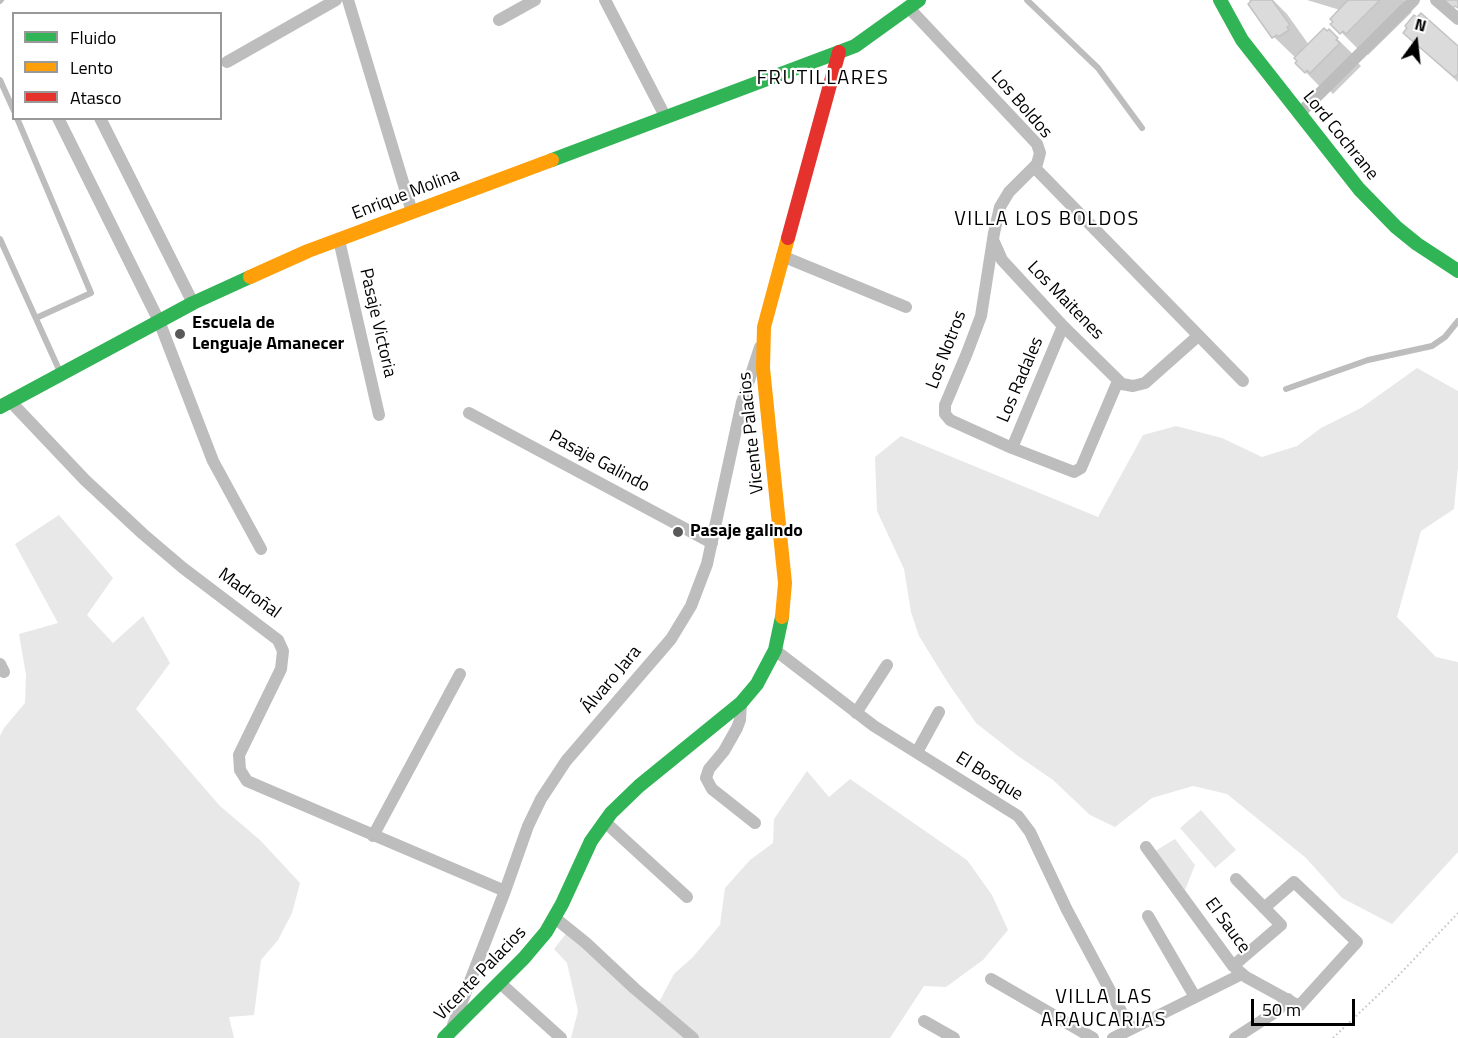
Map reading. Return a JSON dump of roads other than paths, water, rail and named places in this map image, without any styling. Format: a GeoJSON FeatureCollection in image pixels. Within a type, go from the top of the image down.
{"type":"FeatureCollection","features":[{"type":"Feature","properties":{"kind":"main road","name":"Lord Cochrane"},"geometry":{"type":"LineString","coordinates":[[1220,0],[1242,40],[1359,189],[1377,209],[1417,244],[1458,271]]}},
{"type":"Feature","properties":{"kind":"main road"},"geometry":{"type":"LineString","coordinates":[[839,52],[855,46],[914,4]]}},
{"type":"Feature","properties":{"kind":"main road","name":"Enrique Molina"},"geometry":{"type":"LineString","coordinates":[[6,405],[193,303],[308,251],[839,52]]}},
{"type":"Feature","properties":{"kind":"main road","name":"Vicente Palacios"},"geometry":{"type":"LineString","coordinates":[[448,1033],[536,945],[555,918],[585,854],[605,822],[625,799],[741,703],[766,670],[775,650],[782,622],[784,583],[762,340],[766,314],[839,52]]}},
{"type":"Feature","properties":{"kind":"street"},"geometry":{"type":"LineString","coordinates":[[227,62],[336,0]]}},
{"type":"Feature","properties":{"kind":"street"},"geometry":{"type":"LineString","coordinates":[[348,0],[412,212]]}},
{"type":"Feature","properties":{"kind":"street"},"geometry":{"type":"LineString","coordinates":[[499,20],[535,0]]}},
{"type":"Feature","properties":{"kind":"street"},"geometry":{"type":"LineString","coordinates":[[605,0],[665,116]]}},
{"type":"Feature","properties":{"kind":"street"},"geometry":{"type":"LineString","coordinates":[[1299,114],[1414,0]]}},
{"type":"Feature","properties":{"kind":"street"},"geometry":{"type":"LineString","coordinates":[[1436,0],[1458,19]]}},
{"type":"Feature","properties":{"kind":"street","name":"Los Boldos"},"geometry":{"type":"LineString","coordinates":[[914,4],[1037,144],[1040,157],[1035,167],[1243,381]]}},
{"type":"Feature","properties":{"kind":"street"},"geometry":{"type":"LineString","coordinates":[[59,120],[159,321],[213,461],[261,549]]}},
{"type":"Feature","properties":{"kind":"street"},"geometry":{"type":"LineString","coordinates":[[101,120],[193,303]]}},
{"type":"Feature","properties":{"kind":"street","name":"Los Notros"},"geometry":{"type":"LineString","coordinates":[[1035,167],[1015,185],[1004,199],[998,215],[981,316],[944,409],[947,417],[1012,448],[1070,471],[1077,471],[1081,468],[1118,381]]}},
{"type":"Feature","properties":{"kind":"street","name":"Pasaje Victoria"},"geometry":{"type":"LineString","coordinates":[[339,240],[379,415]]}},
{"type":"Feature","properties":{"kind":"street","name":"Los Maitenes"},"geometry":{"type":"LineString","coordinates":[[994,241],[1002,260],[1118,381]]}},
{"type":"Feature","properties":{"kind":"street"},"geometry":{"type":"LineString","coordinates":[[782,256],[906,307]]}},
{"type":"Feature","properties":{"kind":"street","name":"Los Radales"},"geometry":{"type":"LineString","coordinates":[[1012,448],[1064,326]]}},
{"type":"Feature","properties":{"kind":"street"},"geometry":{"type":"LineString","coordinates":[[1118,381],[1132,386],[1144,383],[1198,336]]}},
{"type":"Feature","properties":{"kind":"street","name":"Álvaro Jara"},"geometry":{"type":"LineString","coordinates":[[448,1033],[505,891],[528,826],[548,786],[566,761],[671,639],[682,623],[700,585],[712,543],[742,402],[762,340]]}},
{"type":"Feature","properties":{"kind":"street","name":"Madroñal"},"geometry":{"type":"LineString","coordinates":[[6,405],[143,534],[279,640],[283,651],[281,669],[239,755],[240,770],[247,781],[505,891]]}},
{"type":"Feature","properties":{"kind":"street","name":"Pasaje Galindo"},"geometry":{"type":"LineString","coordinates":[[469,413],[712,543]]}},
{"type":"Feature","properties":{"kind":"street","name":"El Bosque"},"geometry":{"type":"LineString","coordinates":[[775,650],[856,713],[1012,811],[1025,823],[1067,910],[1130,1028]]}},
{"type":"Feature","properties":{"kind":"street"},"geometry":{"type":"LineString","coordinates":[[856,713],[887,665]]}},
{"type":"Feature","properties":{"kind":"street"},"geometry":{"type":"LineString","coordinates":[[373,836],[460,674]]}},
{"type":"Feature","properties":{"kind":"street"},"geometry":{"type":"LineString","coordinates":[[741,703],[737,728],[706,778],[711,789],[755,823]]}},
{"type":"Feature","properties":{"kind":"street"},"geometry":{"type":"LineString","coordinates":[[917,752],[939,712]]}},
{"type":"Feature","properties":{"kind":"street"},"geometry":{"type":"LineString","coordinates":[[605,822],[687,897]]}},
{"type":"Feature","properties":{"kind":"street","name":"El Sauce"},"geometry":{"type":"LineString","coordinates":[[1146,847],[1237,970],[1299,1006],[1357,942],[1294,882],[1264,908]]}},
{"type":"Feature","properties":{"kind":"street"},"geometry":{"type":"LineString","coordinates":[[1113,1038],[1195,997],[1237,970],[1281,925],[1236,879]]}},
{"type":"Feature","properties":{"kind":"street"},"geometry":{"type":"LineString","coordinates":[[1148,916],[1195,997]]}},
{"type":"Feature","properties":{"kind":"street"},"geometry":{"type":"LineString","coordinates":[[555,918],[693,1038]]}},
{"type":"Feature","properties":{"kind":"street"},"geometry":{"type":"LineString","coordinates":[[991,979],[1093,1038]]}},
{"type":"Feature","properties":{"kind":"street"},"geometry":{"type":"LineString","coordinates":[[499,982],[561,1038]]}},
{"type":"Feature","properties":{"kind":"street"},"geometry":{"type":"LineString","coordinates":[[1235,1038],[1277,1011],[1288,999]]}},
{"type":"Feature","properties":{"kind":"street"},"geometry":{"type":"LineString","coordinates":[[924,1021],[954,1038]]}},
{"type":"Feature","properties":{"kind":"lane"},"geometry":{"type":"LineString","coordinates":[[1027,0],[1098,68],[1142,128]]}},
{"type":"Feature","properties":{"kind":"lane"},"geometry":{"type":"LineString","coordinates":[[0,80],[12,107]]}},
{"type":"Feature","properties":{"kind":"lane"},"geometry":{"type":"LineString","coordinates":[[18,120],[91,293],[36,318]]}},
{"type":"Feature","properties":{"kind":"lane"},"geometry":{"type":"LineString","coordinates":[[0,239],[61,375]]}},
{"type":"Feature","properties":{"kind":"lane"},"geometry":{"type":"LineString","coordinates":[[1286,389],[1368,360],[1432,346],[1445,337],[1458,321]]}},
{"type":"Feature","properties":{"kind":"place","name":"Escuela de Lenguaje Amanecer"},"geometry":{"type":"Point","coordinates":[180,334]}},
{"type":"Feature","properties":{"kind":"place","name":"Pasaje galindo"},"geometry":{"type":"Point","coordinates":[678,532]}},
{"type":"Feature","properties":{"kind":"district","name":"FRUTILLARES"},"geometry":{"type":"Point","coordinates":[823,79]}},
{"type":"Feature","properties":{"kind":"district","name":"VILLA LOS BOLDOS"},"geometry":{"type":"Point","coordinates":[1047,220]}},
{"type":"Feature","properties":{"kind":"district","name":"VILLA LAS ARAUCARIAS"},"geometry":{"type":"Point","coordinates":[1104,1010]}}]}
